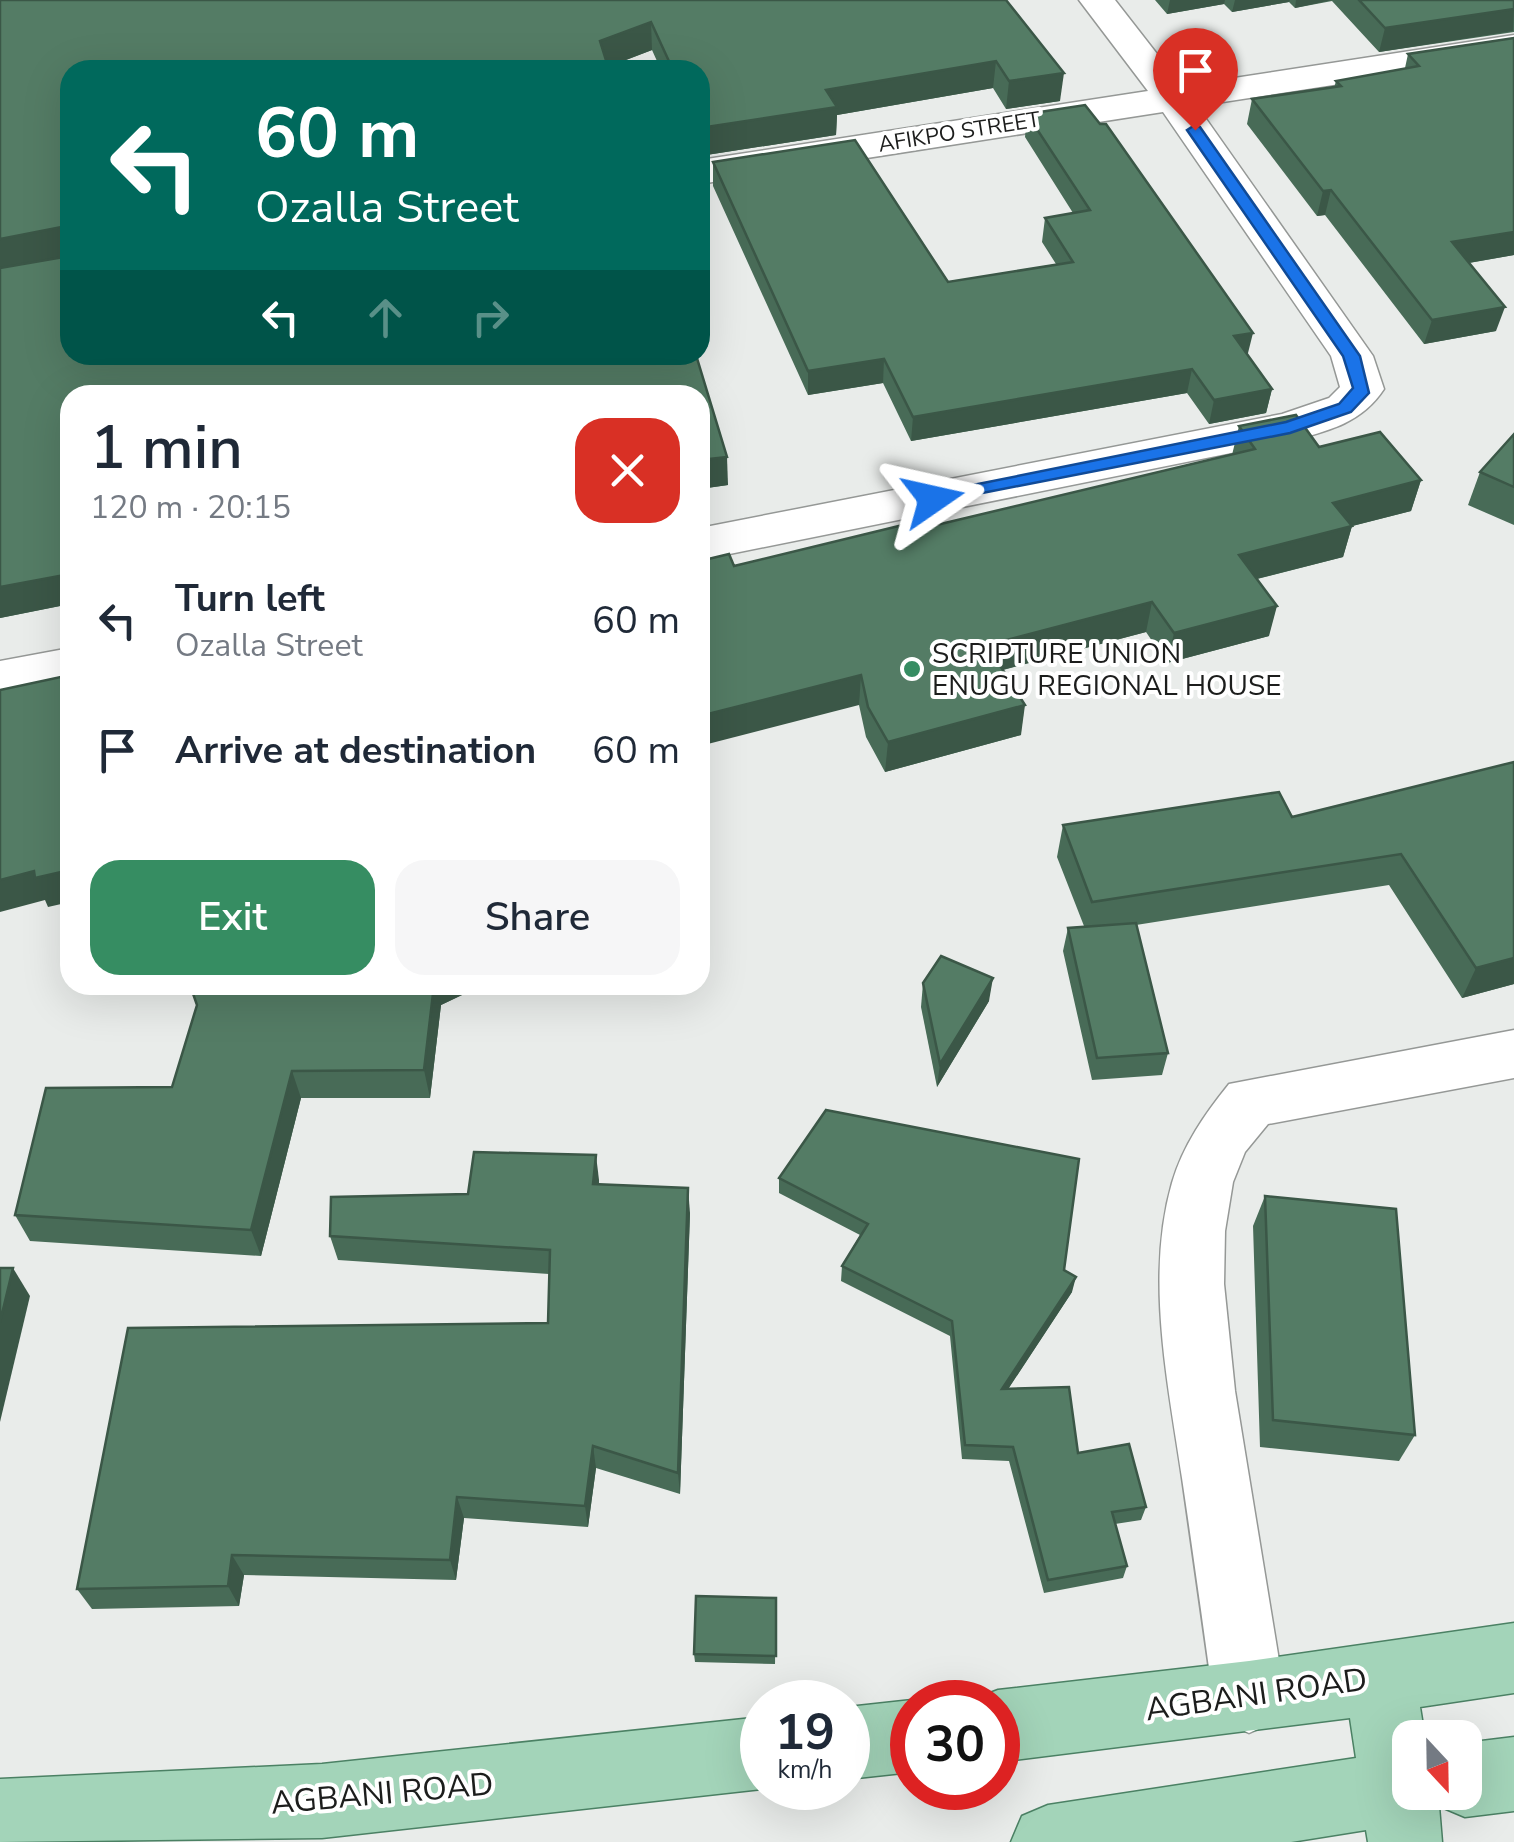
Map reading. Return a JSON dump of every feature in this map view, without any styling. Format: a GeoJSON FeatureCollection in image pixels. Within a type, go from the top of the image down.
{"type":"FeatureCollection","features":[{"type":"Feature","properties":{"kind":"main road","name":"AGBANI ROAD"},"geometry":{"type":"LineString","coordinates":[[1020,1723],[1249,1697],[1514,1658]]}},
{"type":"Feature","properties":{"kind":"main road"},"geometry":{"type":"LineString","coordinates":[[1380,1677],[1394,1720]]}},
{"type":"Feature","properties":{"kind":"main road","name":"AGBANI ROAD"},"geometry":{"type":"LineString","coordinates":[[0,1816],[311,1821],[740,1756]]}},
{"type":"Feature","properties":{"kind":"main road"},"geometry":{"type":"LineString","coordinates":[[1482,1783],[1514,1774]]}},
{"type":"Feature","properties":{"kind":"main road"},"geometry":{"type":"LineString","coordinates":[[1048,1842],[1392,1802]]}},
{"type":"Feature","properties":{"kind":"street"},"geometry":{"type":"LineString","coordinates":[[710,542],[1290,427],[1345,408],[1362,389],[1352,356],[1172,98],[1098,0]]}},
{"type":"Feature","properties":{"kind":"street","name":"AFIKPO STREET"},"geometry":{"type":"LineString","coordinates":[[710,170],[1514,46]]}},
{"type":"Feature","properties":{"kind":"street"},"geometry":{"type":"LineString","coordinates":[[0,680],[60,668]]}},
{"type":"Feature","properties":{"kind":"street"},"geometry":{"type":"LineString","coordinates":[[1249,1697],[1194,1330],[1194,1231],[1209,1161],[1233,1118],[1250,1102],[1514,1054]]}},
{"type":"Feature","properties":{"kind":"building"},"geometry":{"type":"Polygon","coordinates":[[[0,0],[1006,0],[1064,73],[1009,81],[996,61],[826,90],[837,107],[710,126],[710,60],[668,60],[651,22],[600,41],[606,60],[60,60],[60,227],[0,239],[0,0]]]}},
{"type":"Feature","properties":{"kind":"building"},"geometry":{"type":"Polygon","coordinates":[[[1359,0],[1514,0],[1514,9],[1385,28],[1359,0]]]}},
{"type":"Feature","properties":{"kind":"building"},"geometry":{"type":"Polygon","coordinates":[[[1514,38],[1514,232],[1452,242],[1505,307],[1432,320],[1331,190],[1323,191],[1252,99],[1341,86],[1336,81],[1419,66],[1408,54],[1514,38]]]}},
{"type":"Feature","properties":{"kind":"building"},"geometry":{"type":"Polygon","coordinates":[[[1085,105],[1100,124],[1106,124],[1253,333],[1234,336],[1272,389],[1214,400],[1192,369],[913,417],[884,359],[808,371],[713,162],[855,140],[948,282],[1073,262],[1045,218],[1090,210],[1027,114],[1085,105]]]}},
{"type":"Feature","properties":{"kind":"building"},"geometry":{"type":"Polygon","coordinates":[[[60,258],[60,365],[699,365],[705,385],[60,385],[60,576],[0,587],[0,268],[60,258]]]}},
{"type":"Feature","properties":{"kind":"building"},"geometry":{"type":"Polygon","coordinates":[[[710,401],[727,457],[710,459],[710,401]]]}},
{"type":"Feature","properties":{"kind":"building"},"geometry":{"type":"Polygon","coordinates":[[[1296,415],[1319,447],[1380,432],[1421,480],[1333,503],[1352,526],[1239,555],[1277,606],[1174,633],[1152,602],[987,645],[1025,705],[888,742],[868,707],[861,675],[710,713],[710,559],[729,554],[734,566],[903,525],[907,532],[1255,449],[1239,426],[1296,415]]]}},
{"type":"Feature","properties":{"kind":"building"},"geometry":{"type":"Polygon","coordinates":[[[1514,434],[1514,487],[1480,472],[1514,434]]]}},
{"type":"Feature","properties":{"kind":"building"},"geometry":{"type":"Polygon","coordinates":[[[60,677],[60,872],[35,878],[34,871],[0,880],[0,690],[60,677]]]}},
{"type":"Feature","properties":{"kind":"building"},"geometry":{"type":"Polygon","coordinates":[[[1514,762],[1514,958],[1476,968],[1401,854],[1092,902],[1063,825],[1279,792],[1292,817],[1514,762]]]}},
{"type":"Feature","properties":{"kind":"building"},"geometry":{"type":"Polygon","coordinates":[[[1136,923],[1168,1053],[1097,1058],[1068,928],[1136,923]]]}},
{"type":"Feature","properties":{"kind":"building"},"geometry":{"type":"Polygon","coordinates":[[[941,956],[993,978],[940,1064],[923,983],[941,956]]]}},
{"type":"Feature","properties":{"kind":"building"},"geometry":{"type":"Polygon","coordinates":[[[194,995],[433,995],[424,1070],[292,1071],[251,1230],[15,1215],[46,1088],[172,1087],[197,1005],[194,995]]]}},
{"type":"Feature","properties":{"kind":"building"},"geometry":{"type":"Polygon","coordinates":[[[826,1110],[1079,1159],[1064,1270],[1076,1277],[1002,1389],[1069,1387],[1078,1453],[1129,1444],[1146,1507],[1112,1512],[1127,1566],[1048,1580],[1013,1447],[965,1445],[952,1321],[842,1266],[868,1224],[779,1178],[826,1110]]]}},
{"type":"Feature","properties":{"kind":"building"},"geometry":{"type":"Polygon","coordinates":[[[474,1152],[596,1155],[593,1184],[688,1188],[678,1473],[593,1446],[585,1506],[457,1497],[450,1560],[232,1555],[228,1586],[77,1589],[128,1328],[548,1323],[550,1250],[330,1236],[331,1197],[468,1194],[474,1152]]]}},
{"type":"Feature","properties":{"kind":"building"},"geometry":{"type":"Polygon","coordinates":[[[1265,1196],[1396,1209],[1415,1435],[1273,1420],[1265,1196]]]}},
{"type":"Feature","properties":{"kind":"building"},"geometry":{"type":"Polygon","coordinates":[[[0,1268],[13,1268],[0,1322],[0,1268]]]}},
{"type":"Feature","properties":{"kind":"building"},"geometry":{"type":"Polygon","coordinates":[[[696,1596],[776,1598],[776,1656],[694,1654],[696,1596]]]}},
{"type":"Feature","properties":{"kind":"place","name":"SCRIPTURE UNION ENUGU REGIONAL HOUSE"},"geometry":{"type":"Point","coordinates":[912,669]}},
{"type":"Feature","properties":{"kind":"route"},"geometry":{"type":"LineString","coordinates":[[933,499],[1290,427],[1345,408],[1362,389],[1352,356],[1195,130]]}}]}
